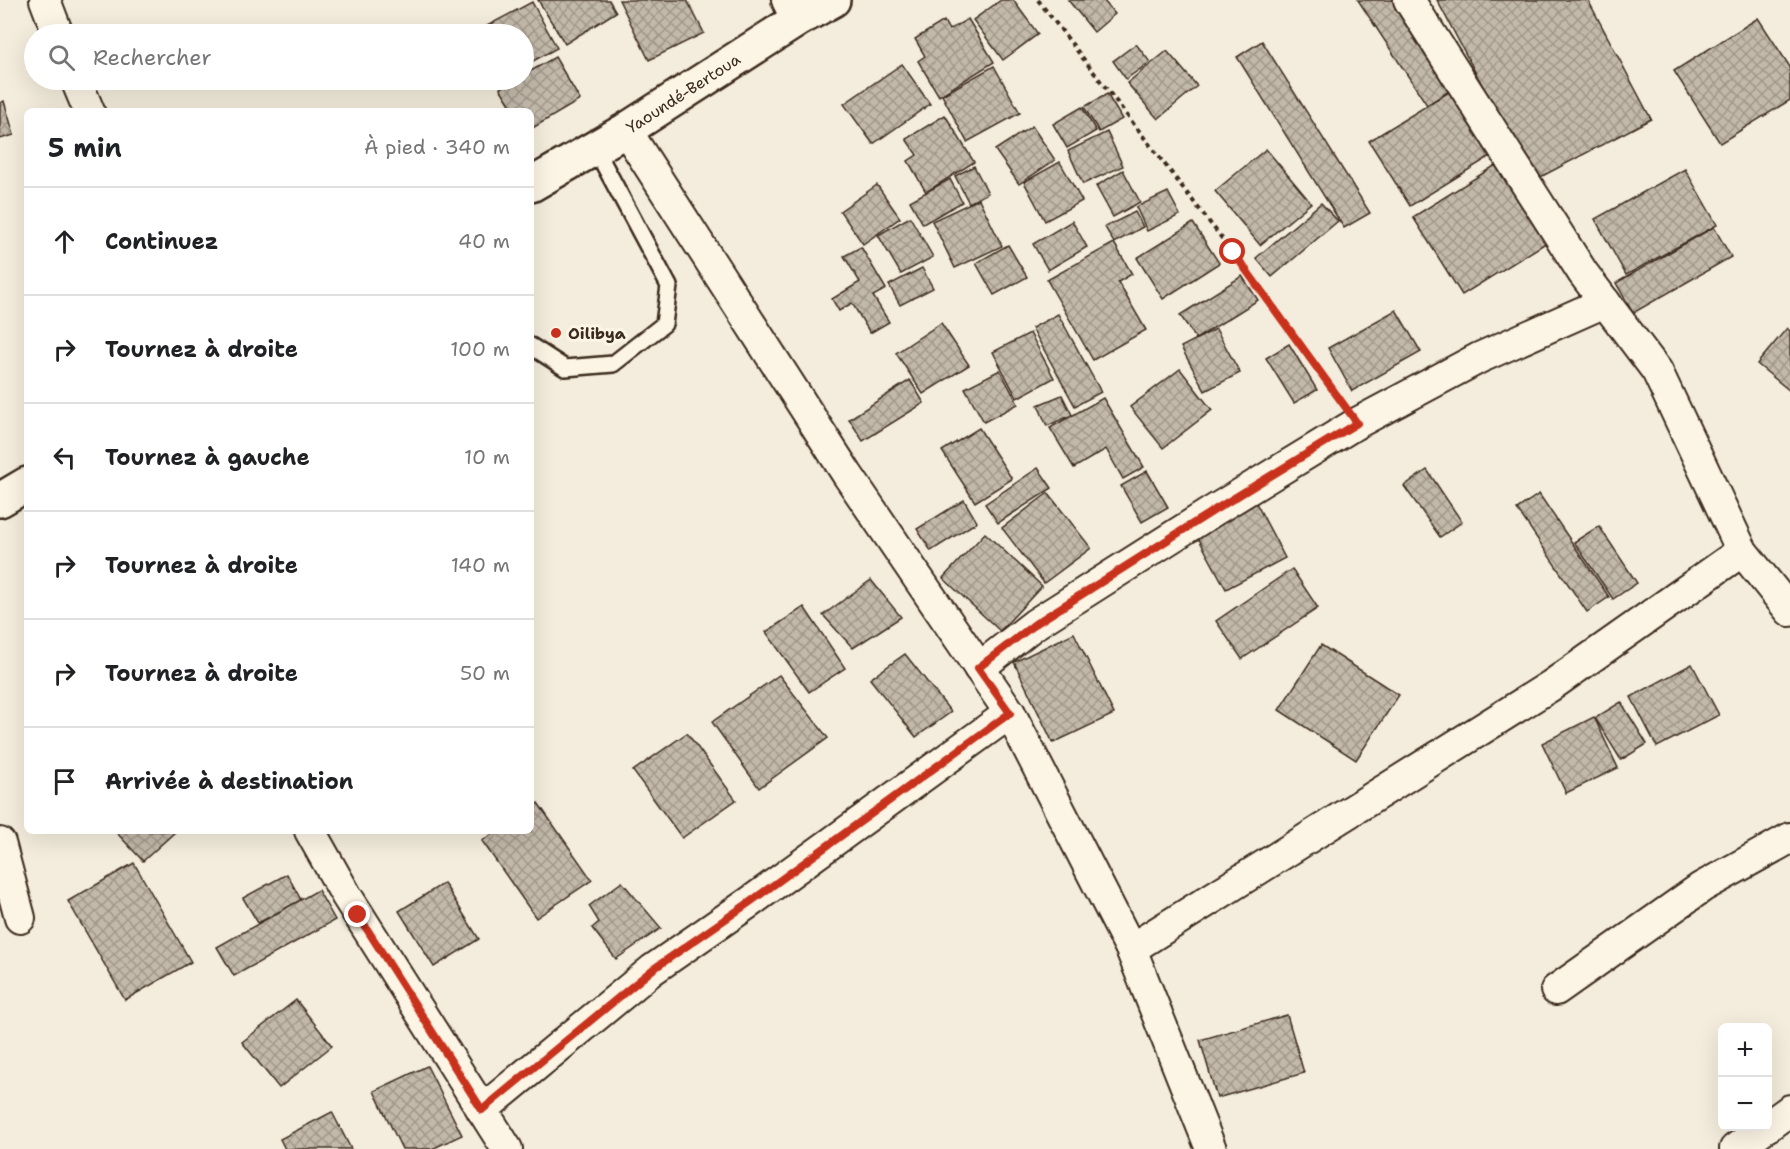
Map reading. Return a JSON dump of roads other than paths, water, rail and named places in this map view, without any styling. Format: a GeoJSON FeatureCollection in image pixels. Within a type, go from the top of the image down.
{"type":"FeatureCollection","features":[{"type":"Feature","properties":{"kind":"highway","name":"Yaoundé-Bertoua"},"geometry":{"type":"LineString","coordinates":[[534,183],[626,130],[792,10],[834,0]]}},
{"type":"Feature","properties":{"kind":"highway"},"geometry":{"type":"LineString","coordinates":[[0,500],[24,486]]}},
{"type":"Feature","properties":{"kind":"street"},"geometry":{"type":"LineString","coordinates":[[45,0],[54,24]]}},
{"type":"Feature","properties":{"kind":"street"},"geometry":{"type":"LineString","coordinates":[[1409,0],[1583,273],[1657,371],[1742,551],[1790,610]]}},
{"type":"Feature","properties":{"kind":"street"},"geometry":{"type":"LineString","coordinates":[[80,90],[88,108]]}},
{"type":"Feature","properties":{"kind":"street"},"geometry":{"type":"LineString","coordinates":[[626,130],[846,474],[1010,713],[1131,949],[1211,1149]]}},
{"type":"Feature","properties":{"kind":"street"},"geometry":{"type":"LineString","coordinates":[[978,668],[1035,624],[1357,423],[1479,358],[1605,302]]}},
{"type":"Feature","properties":{"kind":"street"},"geometry":{"type":"LineString","coordinates":[[1131,949],[1552,685],[1742,551]]}},
{"type":"Feature","properties":{"kind":"street"},"geometry":{"type":"LineString","coordinates":[[482,1110],[652,970],[750,902],[1010,713]]}},
{"type":"Feature","properties":{"kind":"street"},"geometry":{"type":"LineString","coordinates":[[312,834],[346,895],[504,1148]]}},
{"type":"Feature","properties":{"kind":"street"},"geometry":{"type":"LineString","coordinates":[[1556,990],[1702,887],[1790,838]]}},
{"type":"Feature","properties":{"kind":"street"},"geometry":{"type":"LineString","coordinates":[[0,843],[20,918]]}},
{"type":"Feature","properties":{"kind":"street"},"geometry":{"type":"LineString","coordinates":[[1772,1123],[1790,1110]]}},
{"type":"Feature","properties":{"kind":"street"},"geometry":{"type":"LineString","coordinates":[[1735,1149],[1760,1131]]}},
{"type":"Feature","properties":{"kind":"lane"},"geometry":{"type":"LineString","coordinates":[[534,348],[565,368],[613,363],[664,324],[669,286],[595,148]]}},
{"type":"Feature","properties":{"kind":"place","name":"Oilibya"},"geometry":{"type":"Point","coordinates":[556,333]}}]}
